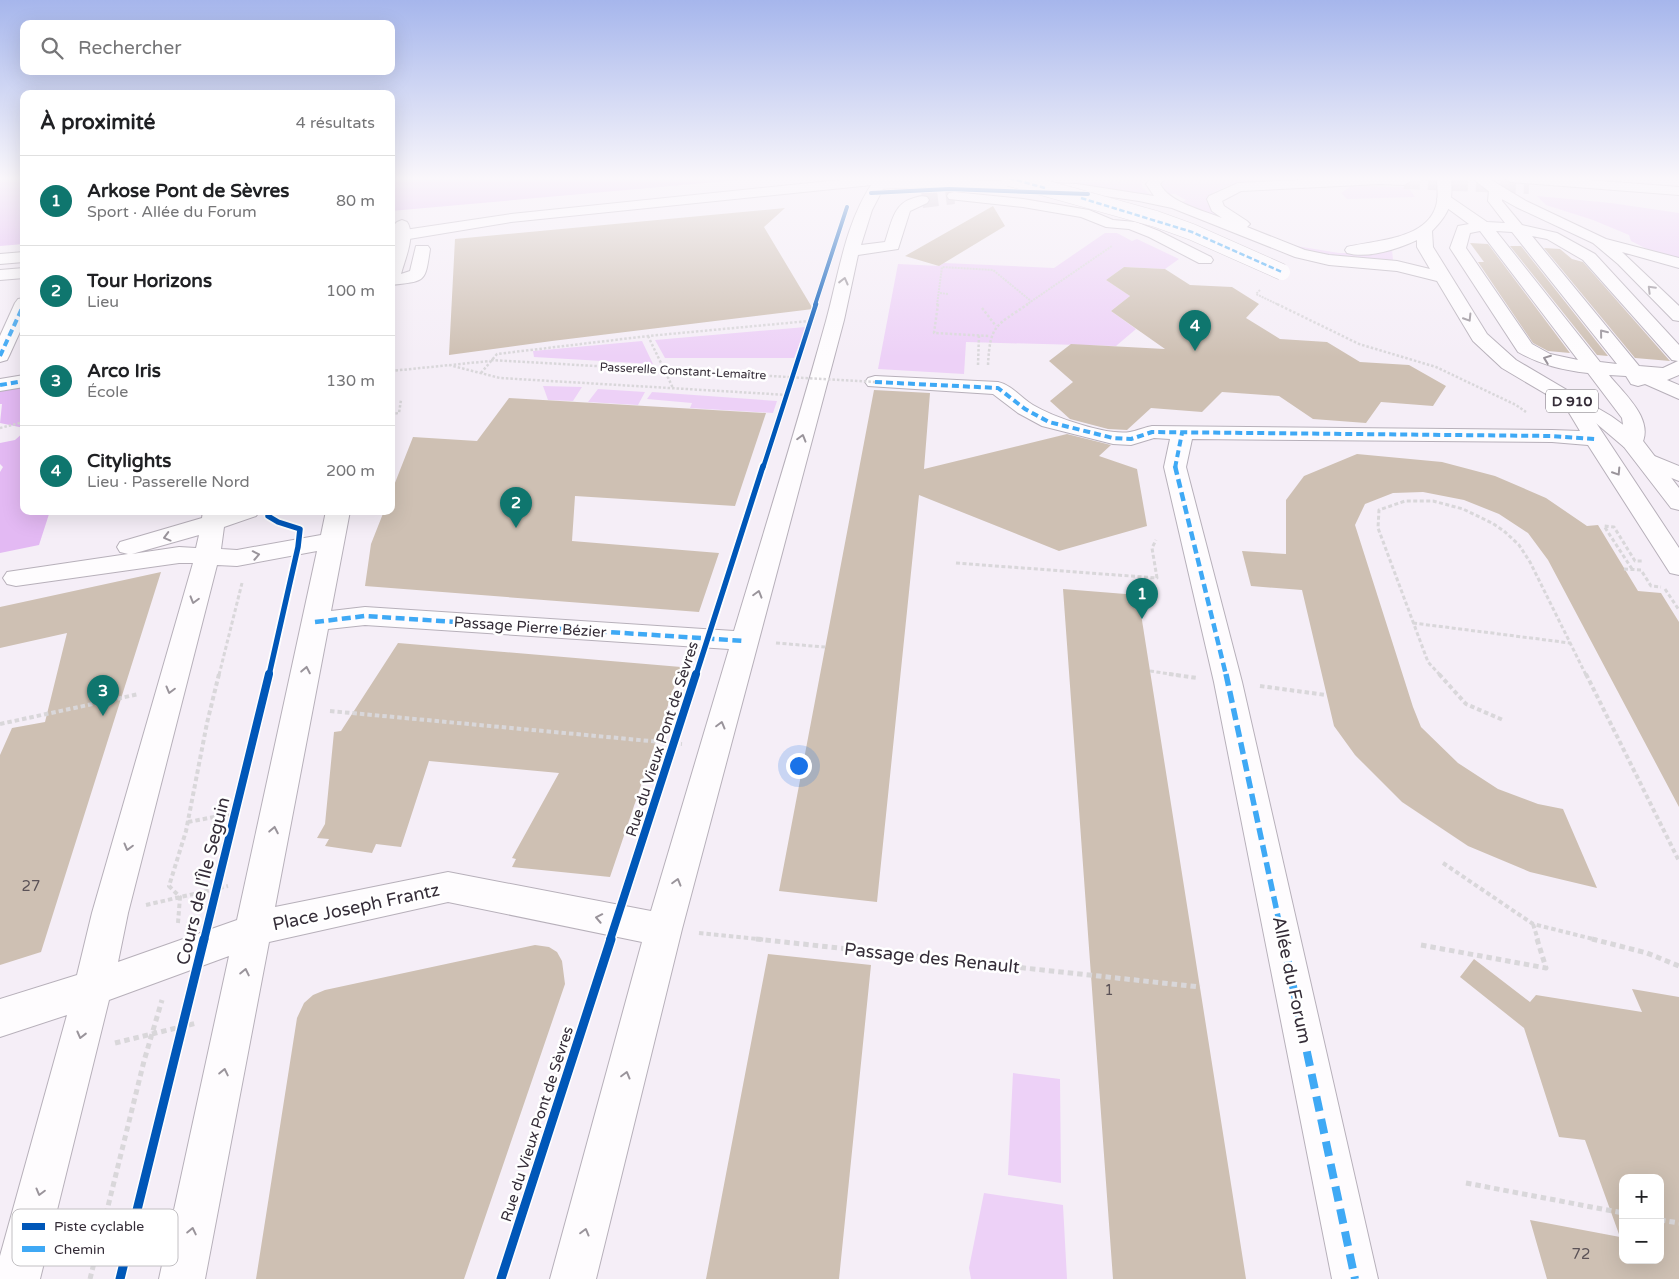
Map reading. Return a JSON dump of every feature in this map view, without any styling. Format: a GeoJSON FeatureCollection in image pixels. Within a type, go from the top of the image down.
{"type":"FeatureCollection","features":[{"type":"Feature","properties":{"kind":"street"},"geometry":{"type":"LineString","coordinates":[[573,1279],[664,929],[715,747],[756,642],[813,397],[856,238]]}},
{"type":"Feature","properties":{"kind":"street"},"geometry":{"type":"LineString","coordinates":[[852,251],[892,246],[895,238]]}},
{"type":"Feature","properties":{"kind":"street"},"geometry":{"type":"LineString","coordinates":[[1161,238],[1205,260]]}},
{"type":"Feature","properties":{"kind":"street"},"geometry":{"type":"LineString","coordinates":[[1205,238],[1282,272]]}},
{"type":"Feature","properties":{"kind":"street"},"geometry":{"type":"LineString","coordinates":[[1259,238],[1301,254],[1329,260],[1397,266],[1442,277]]}},
{"type":"Feature","properties":{"kind":"street"},"geometry":{"type":"LineString","coordinates":[[1272,238],[1324,249],[1350,250],[1380,248],[1395,244],[1407,238]]}},
{"type":"Feature","properties":{"kind":"street","name":"D 910"},"geometry":{"type":"LineString","coordinates":[[1424,238],[1425,247],[1442,277],[1475,330],[1491,348],[1508,364],[1604,420],[1632,442],[1679,503]]}},
{"type":"Feature","properties":{"kind":"street"},"geometry":{"type":"LineString","coordinates":[[1461,238],[1458,248],[1525,348],[1543,358],[1599,374],[1621,388],[1636,388],[1638,380],[1634,371],[1524,238]]}},
{"type":"Feature","properties":{"kind":"street"},"geometry":{"type":"LineString","coordinates":[[1493,238],[1632,417],[1635,431],[1632,442]]}},
{"type":"Feature","properties":{"kind":"street"},"geometry":{"type":"LineString","coordinates":[[1555,238],[1589,257],[1679,356]]}},
{"type":"Feature","properties":{"kind":"street"},"geometry":{"type":"LineString","coordinates":[[1593,238],[1679,263]]}},
{"type":"Feature","properties":{"kind":"street"},"geometry":{"type":"LineString","coordinates":[[1598,240],[1624,261],[1679,316]]}},
{"type":"Feature","properties":{"kind":"street"},"geometry":{"type":"LineString","coordinates":[[395,279],[407,278],[418,274],[422,250]]}},
{"type":"Feature","properties":{"kind":"street"},"geometry":{"type":"LineString","coordinates":[[0,276],[20,274]]}},
{"type":"Feature","properties":{"kind":"street"},"geometry":{"type":"LineString","coordinates":[[0,356],[20,312]]}},
{"type":"Feature","properties":{"kind":"street"},"geometry":{"type":"LineString","coordinates":[[1634,371],[1666,374],[1679,367]]}},
{"type":"Feature","properties":{"kind":"street"},"geometry":{"type":"LineString","coordinates":[[1634,371],[1679,393]]}},
{"type":"Feature","properties":{"kind":"street"},"geometry":{"type":"LineString","coordinates":[[0,384],[20,381]]}},
{"type":"Feature","properties":{"kind":"street"},"geometry":{"type":"LineString","coordinates":[[875,382],[998,388],[1025,409],[1049,422],[1113,438],[1131,438],[1152,432],[1594,438]]}},
{"type":"Feature","properties":{"kind":"street"},"geometry":{"type":"LineString","coordinates":[[1572,401],[1594,438],[1679,567]]}},
{"type":"Feature","properties":{"kind":"street","name":"Allée du Forum"},"geometry":{"type":"LineString","coordinates":[[1182,433],[1175,467],[1228,682],[1355,1279]]}},
{"type":"Feature","properties":{"kind":"street"},"geometry":{"type":"LineString","coordinates":[[1647,460],[1679,474]]}},
{"type":"Feature","properties":{"kind":"street"},"geometry":{"type":"LineString","coordinates":[[182,1279],[337,515]]}},
{"type":"Feature","properties":{"kind":"street"},"geometry":{"type":"LineString","coordinates":[[8,580],[214,517],[208,557],[182,643],[110,913],[93,988],[35,1209]]}},
{"type":"Feature","properties":{"kind":"street"},"geometry":{"type":"LineString","coordinates":[[8,580],[179,555],[237,558],[332,541]]}},
{"type":"Feature","properties":{"kind":"street","name":"Passage Pierre Bézier"},"geometry":{"type":"LineString","coordinates":[[315,622],[365,616],[756,642]]}},
{"type":"Feature","properties":{"kind":"street","name":"Place Joseph Frantz"},"geometry":{"type":"LineString","coordinates":[[0,1018],[93,988],[190,937],[254,931],[276,922],[448,887],[664,929]]}},
{"type":"Feature","properties":{"kind":"street"},"geometry":{"type":"LineString","coordinates":[[17,1279],[20,1266]]}},
{"type":"Feature","properties":{"kind":"path"},"geometry":{"type":"LineString","coordinates":[[975,386],[988,379],[990,336],[996,326],[1116,243]]}},
{"type":"Feature","properties":{"kind":"path"},"geometry":{"type":"LineString","coordinates":[[990,336],[934,333],[942,267],[993,270],[1031,301]]}},
{"type":"Feature","properties":{"kind":"path"},"geometry":{"type":"LineString","coordinates":[[1263,288],[1256,294],[1359,344],[1436,366],[1516,405],[1552,436]]}},
{"type":"Feature","properties":{"kind":"path"},"geometry":{"type":"LineString","coordinates":[[940,293],[948,294]]}},
{"type":"Feature","properties":{"kind":"path"},"geometry":{"type":"LineString","coordinates":[[982,308],[996,326]]}},
{"type":"Feature","properties":{"kind":"path"},"geometry":{"type":"LineString","coordinates":[[807,330],[813,311]]}},
{"type":"Feature","properties":{"kind":"path"},"geometry":{"type":"LineString","coordinates":[[481,373],[497,354],[648,336],[810,320]]}},
{"type":"Feature","properties":{"kind":"path"},"geometry":{"type":"LineString","coordinates":[[978,342],[979,335]]}},
{"type":"Feature","properties":{"kind":"path"},"geometry":{"type":"LineString","coordinates":[[648,336],[673,388]]}},
{"type":"Feature","properties":{"kind":"path"},"geometry":{"type":"LineString","coordinates":[[395,371],[491,360]]}},
{"type":"Feature","properties":{"kind":"path"},"geometry":{"type":"LineString","coordinates":[[449,365],[500,378],[813,397]]}},
{"type":"Feature","properties":{"kind":"path"},"geometry":{"type":"LineString","coordinates":[[783,404],[795,367]]}},
{"type":"Feature","properties":{"kind":"path"},"geometry":{"type":"LineString","coordinates":[[395,414],[399,413],[402,400]]}},
{"type":"Feature","properties":{"kind":"path"},"geometry":{"type":"LineString","coordinates":[[0,428],[20,423]]}},
{"type":"Feature","properties":{"kind":"path"},"geometry":{"type":"LineString","coordinates":[[1503,720],[1466,704],[1456,696],[1428,662],[1378,528],[1379,510],[1405,501],[1424,500],[1462,508],[1497,525],[1516,541],[1530,562],[1679,861]]}},
{"type":"Feature","properties":{"kind":"path"},"geometry":{"type":"LineString","coordinates":[[1632,570],[1604,526],[1614,527],[1635,561]]}},
{"type":"Feature","properties":{"kind":"path"},"geometry":{"type":"LineString","coordinates":[[956,563],[1157,578],[1152,548],[1156,540]]}},
{"type":"Feature","properties":{"kind":"path"},"geometry":{"type":"LineString","coordinates":[[1624,568],[1641,570],[1651,586]]}},
{"type":"Feature","properties":{"kind":"path"},"geometry":{"type":"LineString","coordinates":[[1659,579],[1679,610]]}},
{"type":"Feature","properties":{"kind":"path"},"geometry":{"type":"LineString","coordinates":[[1413,623],[1570,643]]}},
{"type":"Feature","properties":{"kind":"path"},"geometry":{"type":"LineString","coordinates":[[756,642],[825,647]]}},
{"type":"Feature","properties":{"kind":"path"},"geometry":{"type":"LineString","coordinates":[[0,724],[148,692]]}},
{"type":"Feature","properties":{"kind":"path"},"geometry":{"type":"LineString","coordinates":[[328,711],[715,747]]}},
{"type":"Feature","properties":{"kind":"path"},"geometry":{"type":"LineString","coordinates":[[188,822],[223,815],[236,809]]}},
{"type":"Feature","properties":{"kind":"path"},"geometry":{"type":"LineString","coordinates":[[1443,863],[1533,924],[1647,953],[1679,966]]}},
{"type":"Feature","properties":{"kind":"path"},"geometry":{"type":"LineString","coordinates":[[143,906],[220,888]]}},
{"type":"Feature","properties":{"kind":"path"},"geometry":{"type":"LineString","coordinates":[[1422,945],[1546,968],[1533,924]]}},
{"type":"Feature","properties":{"kind":"path"},"geometry":{"type":"LineString","coordinates":[[108,1209],[165,989]]}},
{"type":"Feature","properties":{"kind":"path"},"geometry":{"type":"LineString","coordinates":[[180,1036],[185,1017]]}},
{"type":"Feature","properties":{"kind":"path"},"geometry":{"type":"LineString","coordinates":[[111,1044],[194,1024]]}},
{"type":"Feature","properties":{"kind":"path"},"geometry":{"type":"LineString","coordinates":[[1466,1183],[1619,1212]]}},
{"type":"Feature","properties":{"kind":"path"},"geometry":{"type":"LineString","coordinates":[[1664,1221],[1679,1223]]}},
{"type":"Feature","properties":{"kind":"path"},"geometry":{"type":"LineString","coordinates":[[90,1279],[93,1266]]}},
{"type":"Feature","properties":{"kind":"shaded area"},"geometry":{"type":"Polygon","coordinates":[[[0,238],[20,238],[20,244],[0,246],[0,238]]]}},
{"type":"Feature","properties":{"kind":"shaded area"},"geometry":{"type":"Polygon","coordinates":[[[1098,238],[1126,238],[1132,241],[1137,239],[1179,259],[1165,269],[1124,267],[1106,280],[1130,296],[1111,311],[1136,329],[1116,346],[966,342],[964,374],[878,369],[898,264],[939,266],[944,263],[1054,268],[1098,238]]]}},
{"type":"Feature","properties":{"kind":"shaded area"},"geometry":{"type":"Polygon","coordinates":[[[1262,238],[1270,238],[1284,244],[1339,253],[1360,253],[1392,249],[1393,260],[1321,255],[1262,238]]]}},
{"type":"Feature","properties":{"kind":"shaded area"},"geometry":{"type":"Polygon","coordinates":[[[1630,238],[1679,238],[1679,260],[1657,254],[1631,241],[1630,238]]]}},
{"type":"Feature","properties":{"kind":"shaded area"},"geometry":{"type":"Polygon","coordinates":[[[806,327],[794,358],[665,358],[655,340],[806,327]]]}},
{"type":"Feature","properties":{"kind":"shaded area"},"geometry":{"type":"Polygon","coordinates":[[[642,341],[653,364],[534,357],[533,351],[642,341]]]}},
{"type":"Feature","properties":{"kind":"shaded area"},"geometry":{"type":"Polygon","coordinates":[[[20,386],[20,427],[0,423],[2,404],[0,404],[0,389],[20,386]]]}},
{"type":"Feature","properties":{"kind":"shaded area"},"geometry":{"type":"Polygon","coordinates":[[[543,386],[582,387],[573,401],[548,400],[543,386]]]}},
{"type":"Feature","properties":{"kind":"shaded area"},"geometry":{"type":"Polygon","coordinates":[[[598,389],[645,392],[638,405],[588,402],[598,389]]]}},
{"type":"Feature","properties":{"kind":"shaded area"},"geometry":{"type":"Polygon","coordinates":[[[652,392],[777,401],[773,413],[690,408],[692,403],[647,399],[652,392]]]}},
{"type":"Feature","properties":{"kind":"shaded area"},"geometry":{"type":"Polygon","coordinates":[[[20,436],[20,515],[49,515],[39,545],[0,553],[0,472],[3,467],[0,464],[0,443],[15,440],[20,436]]]}},
{"type":"Feature","properties":{"kind":"shaded area"},"geometry":{"type":"Polygon","coordinates":[[[1013,1073],[1060,1079],[1061,1183],[1008,1175],[1013,1073]]]}},
{"type":"Feature","properties":{"kind":"shaded area"},"geometry":{"type":"Polygon","coordinates":[[[984,1193],[1063,1205],[1067,1279],[971,1279],[969,1268],[984,1193]]]}},
{"type":"Feature","properties":{"kind":"building"},"geometry":{"type":"Polygon","coordinates":[[[770,238],[813,309],[449,355],[455,239],[770,238]]]}},
{"type":"Feature","properties":{"kind":"building"},"geometry":{"type":"Polygon","coordinates":[[[937,238],[986,238],[939,266],[905,256],[937,238]]]}},
{"type":"Feature","properties":{"kind":"building"},"geometry":{"type":"Polygon","coordinates":[[[1470,243],[1488,244],[1570,353],[1548,351],[1533,343],[1478,262],[1484,262],[1470,243]]]}},
{"type":"Feature","properties":{"kind":"building"},"geometry":{"type":"Polygon","coordinates":[[[1510,246],[1521,246],[1608,356],[1597,355],[1510,246]]]}},
{"type":"Feature","properties":{"kind":"building"},"geometry":{"type":"Polygon","coordinates":[[[1544,248],[1560,249],[1572,259],[1583,262],[1670,361],[1635,358],[1544,248]]]}},
{"type":"Feature","properties":{"kind":"building"},"geometry":{"type":"Polygon","coordinates":[[[1124,267],[1165,269],[1190,285],[1232,287],[1259,304],[1246,318],[1280,339],[1327,342],[1360,362],[1409,365],[1446,386],[1433,406],[1381,402],[1366,423],[1313,419],[1279,396],[1222,392],[1202,412],[1151,408],[1127,430],[1108,429],[1070,419],[1050,401],[1073,382],[1049,361],[1071,344],[1165,349],[1111,311],[1130,296],[1106,280],[1124,267]]]}},
{"type":"Feature","properties":{"kind":"building"},"geometry":{"type":"Polygon","coordinates":[[[874,390],[930,393],[924,469],[1067,434],[1111,445],[1099,456],[1137,469],[1147,526],[1059,551],[919,495],[877,902],[779,891],[874,390]]]}},
{"type":"Feature","properties":{"kind":"building"},"geometry":{"type":"Polygon","coordinates":[[[509,398],[766,413],[735,506],[575,496],[572,541],[719,553],[699,612],[365,586],[371,544],[382,515],[395,515],[395,483],[413,437],[477,441],[509,398]]]}},
{"type":"Feature","properties":{"kind":"building"},"geometry":{"type":"Polygon","coordinates":[[[1357,454],[1442,462],[1495,476],[1546,498],[1587,526],[1598,525],[1638,591],[1661,593],[1679,622],[1679,807],[1548,560],[1528,533],[1499,514],[1464,500],[1423,492],[1393,493],[1365,504],[1355,525],[1421,727],[1458,763],[1498,789],[1538,804],[1563,809],[1597,888],[1530,872],[1468,846],[1402,802],[1355,755],[1334,726],[1302,590],[1251,586],[1242,551],[1286,554],[1286,500],[1304,476],[1357,454]]]}},
{"type":"Feature","properties":{"kind":"building"},"geometry":{"type":"Polygon","coordinates":[[[161,572],[41,952],[0,965],[0,755],[12,728],[45,722],[67,633],[0,648],[0,607],[161,572]]]}},
{"type":"Feature","properties":{"kind":"building"},"geometry":{"type":"Polygon","coordinates":[[[1063,589],[1138,595],[1246,1279],[1113,1279],[1063,589]]]}},
{"type":"Feature","properties":{"kind":"building"},"geometry":{"type":"Polygon","coordinates":[[[398,643],[681,667],[610,877],[512,867],[516,859],[512,858],[559,773],[429,761],[401,847],[376,844],[372,853],[325,846],[329,839],[317,838],[325,824],[334,732],[341,731],[398,643]]]}},
{"type":"Feature","properties":{"kind":"building"},"geometry":{"type":"Polygon","coordinates":[[[535,945],[549,947],[557,952],[562,961],[565,984],[464,1279],[256,1279],[297,1018],[304,1003],[313,995],[325,990],[535,945]]]}},
{"type":"Feature","properties":{"kind":"building"},"geometry":{"type":"Polygon","coordinates":[[[768,954],[871,965],[839,1279],[706,1279],[768,954]]]}},
{"type":"Feature","properties":{"kind":"building"},"geometry":{"type":"Polygon","coordinates":[[[1474,959],[1530,1002],[1536,995],[1642,1012],[1632,989],[1679,997],[1679,1279],[1547,1279],[1530,1220],[1619,1237],[1619,1264],[1664,1264],[1664,1174],[1619,1174],[1619,1234],[1585,1140],[1559,1137],[1524,1028],[1460,977],[1474,959]]]}},
{"type":"Feature","properties":{"kind":"marked path"},"geometry":{"type":"LineString","coordinates":[[1205,238],[1282,272]]}},
{"type":"Feature","properties":{"kind":"marked path"},"geometry":{"type":"LineString","coordinates":[[0,356],[20,312]]}},
{"type":"Feature","properties":{"kind":"marked path"},"geometry":{"type":"LineString","coordinates":[[0,385],[20,382]]}},
{"type":"Feature","properties":{"kind":"marked path"},"geometry":{"type":"LineString","coordinates":[[875,382],[998,388],[1025,409],[1049,422],[1113,438],[1131,439],[1152,432],[1552,436],[1595,439]]}},
{"type":"Feature","properties":{"kind":"marked path"},"geometry":{"type":"LineString","coordinates":[[1182,433],[1175,467],[1228,682],[1355,1279]]}},
{"type":"Feature","properties":{"kind":"marked path"},"geometry":{"type":"LineString","coordinates":[[315,622],[365,616],[745,641]]}},
{"type":"Feature","properties":{"kind":"cycle path","name":"Rue du Vieux Pont de Sèvres"},"geometry":{"type":"LineString","coordinates":[[501,1279],[837,238]]}},
{"type":"Feature","properties":{"kind":"cycle path","name":"Cours de l'Île Seguin"},"geometry":{"type":"LineString","coordinates":[[137,1209],[260,712],[298,547],[300,529],[274,521],[268,515]]}},
{"type":"Feature","properties":{"kind":"cycle path","name":"Cours de l'Île Seguin"},"geometry":{"type":"LineString","coordinates":[[120,1279],[123,1266]]}},
{"type":"Feature","properties":{"kind":"place","name":"Citylights"},"geometry":{"type":"Point","coordinates":[1195,351]}},
{"type":"Feature","properties":{"kind":"place","name":"Tour Horizons"},"geometry":{"type":"Point","coordinates":[516,528]}},
{"type":"Feature","properties":{"kind":"place","name":"Arkose Pont de Sèvres"},"geometry":{"type":"Point","coordinates":[1142,619]}},
{"type":"Feature","properties":{"kind":"place","name":"Arco Iris"},"geometry":{"type":"Point","coordinates":[103,716]}}]}
